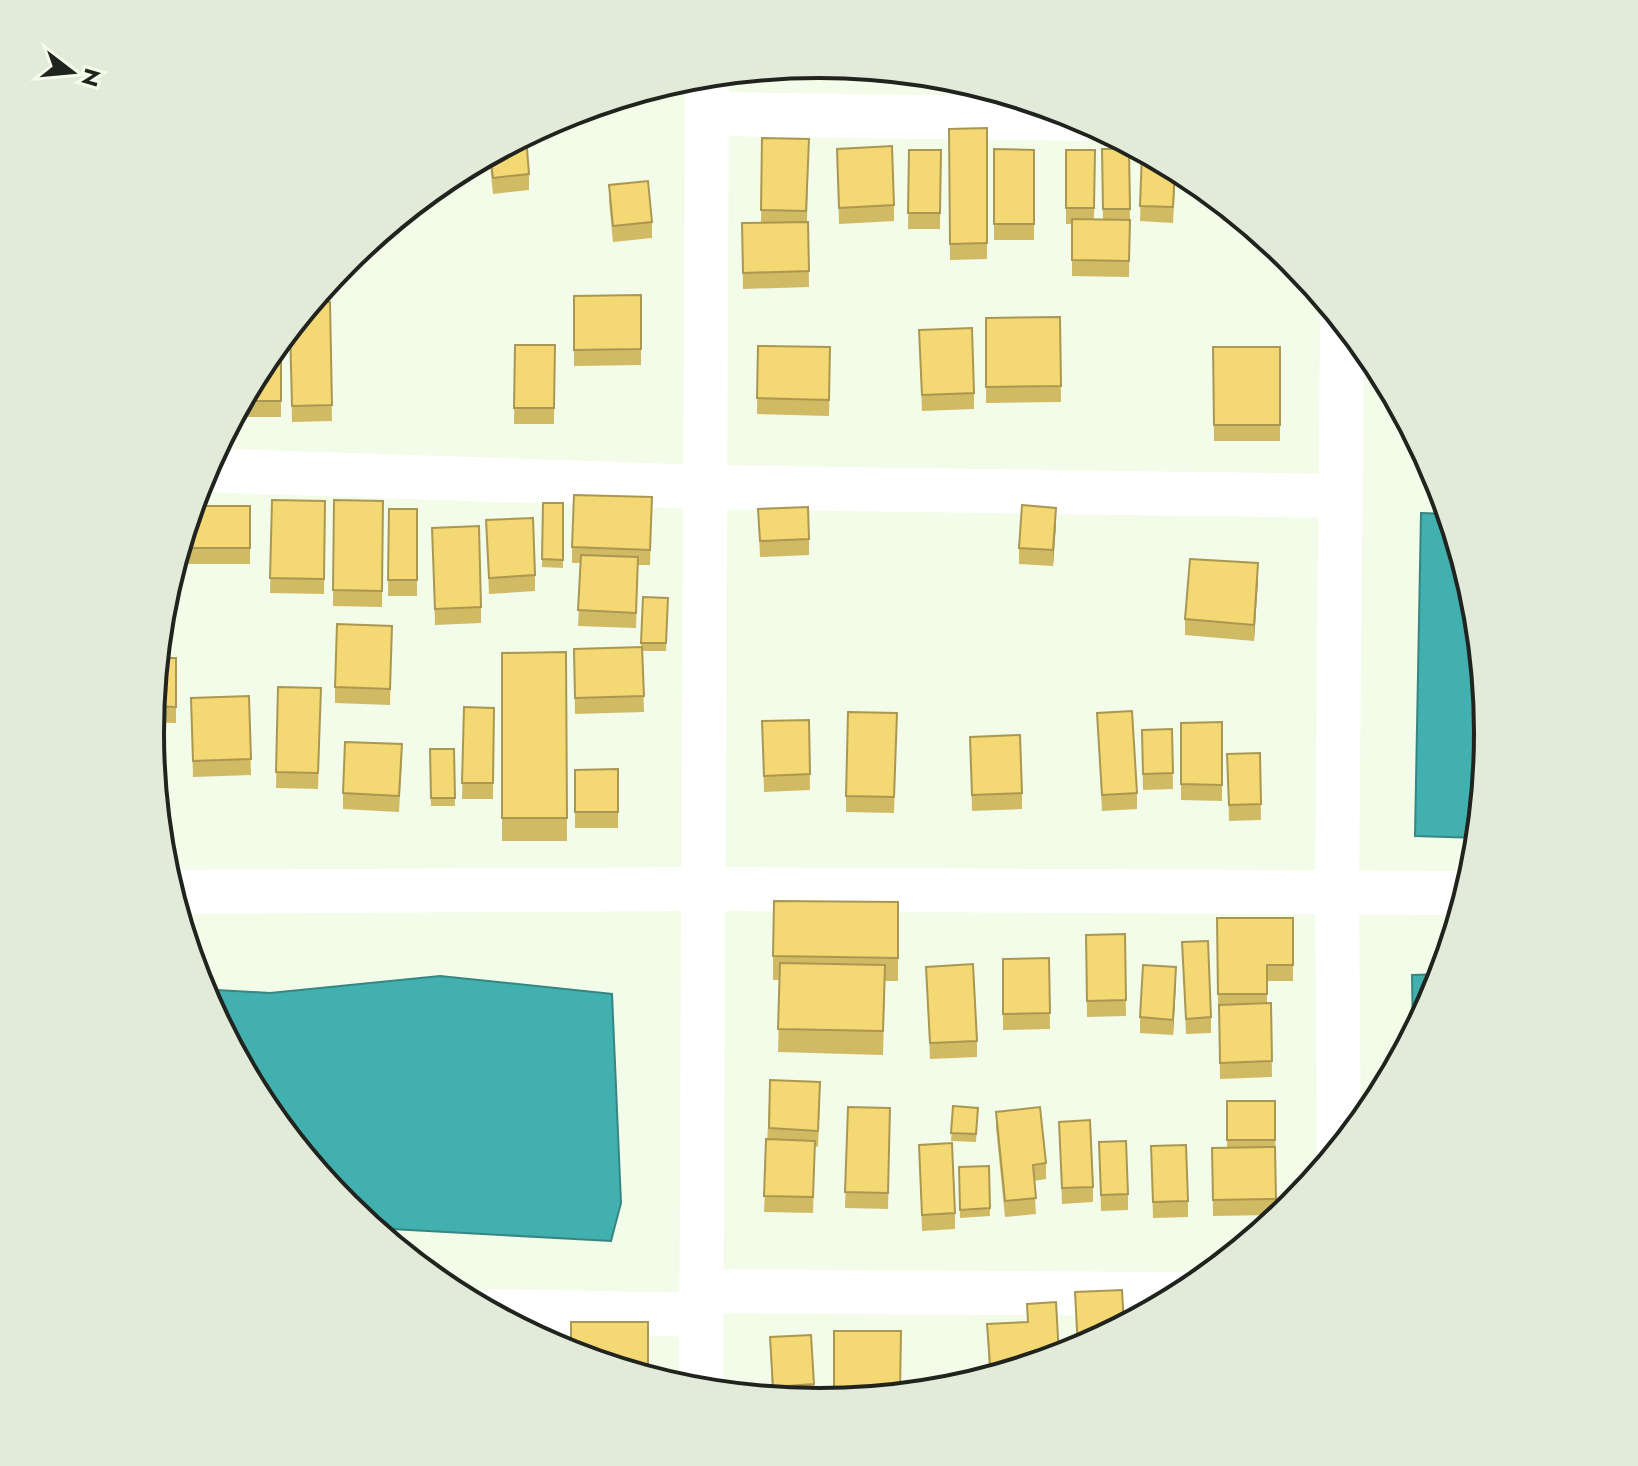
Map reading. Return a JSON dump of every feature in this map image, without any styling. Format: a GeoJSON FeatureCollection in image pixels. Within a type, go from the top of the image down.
{"type":"FeatureCollection","features":[{"type":"Feature","properties":{"kind":"street"},"geometry":{"type":"LineString","coordinates":[[701,1377],[707,94],[1038,116]]}},
{"type":"Feature","properties":{"kind":"street"},"geometry":{"type":"LineString","coordinates":[[1339,1132],[1337,893],[1342,338]]}},
{"type":"Feature","properties":{"kind":"street"},"geometry":{"type":"LineString","coordinates":[[219,471],[705,487],[1340,496]]}},
{"type":"Feature","properties":{"kind":"street"},"geometry":{"type":"LineString","coordinates":[[184,892],[703,889],[1454,893]]}},
{"type":"Feature","properties":{"kind":"street"},"geometry":{"type":"LineString","coordinates":[[510,1310],[701,1303],[1155,1294]]}},
{"type":"Feature","properties":{"kind":"water"},"geometry":{"type":"Polygon","coordinates":[[[1421,513],[1436,514],[1452,563],[1468,648],[1473,690],[1473,776],[1465,838],[1415,836],[1421,513]]]}},
{"type":"Feature","properties":{"kind":"water"},"geometry":{"type":"Polygon","coordinates":[[[1428,974],[1413,1009],[1412,975],[1428,974]]]}},
{"type":"Feature","properties":{"kind":"water"},"geometry":{"type":"Polygon","coordinates":[[[440,976],[612,994],[621,1203],[611,1241],[392,1229],[356,1196],[299,1132],[252,1060],[217,990],[270,993],[440,976]]]}},
{"type":"Feature","properties":{"kind":"building"},"geometry":{"type":"Polygon","coordinates":[[[987,128],[987,243],[950,244],[949,129],[987,128]]]}},
{"type":"Feature","properties":{"kind":"building"},"geometry":{"type":"Polygon","coordinates":[[[762,138],[809,139],[806,211],[761,210],[762,138]]]}},
{"type":"Feature","properties":{"kind":"building"},"geometry":{"type":"Polygon","coordinates":[[[892,146],[894,205],[839,208],[837,149],[892,146]]]}},
{"type":"Feature","properties":{"kind":"building"},"geometry":{"type":"Polygon","coordinates":[[[527,147],[529,174],[493,178],[492,166],[527,147]]]}},
{"type":"Feature","properties":{"kind":"building"},"geometry":{"type":"Polygon","coordinates":[[[994,149],[1034,150],[1034,224],[994,224],[994,149]]]}},
{"type":"Feature","properties":{"kind":"building"},"geometry":{"type":"Polygon","coordinates":[[[1102,149],[1115,149],[1129,157],[1130,209],[1103,209],[1102,149]]]}},
{"type":"Feature","properties":{"kind":"building"},"geometry":{"type":"Polygon","coordinates":[[[909,150],[941,150],[940,213],[908,213],[909,150]]]}},
{"type":"Feature","properties":{"kind":"building"},"geometry":{"type":"Polygon","coordinates":[[[1066,150],[1095,150],[1094,208],[1066,208],[1066,150]]]}},
{"type":"Feature","properties":{"kind":"building"},"geometry":{"type":"Polygon","coordinates":[[[1142,164],[1174,183],[1173,207],[1140,206],[1142,164]]]}},
{"type":"Feature","properties":{"kind":"building"},"geometry":{"type":"Polygon","coordinates":[[[648,181],[652,222],[613,226],[609,185],[648,181]]]}},
{"type":"Feature","properties":{"kind":"building"},"geometry":{"type":"Polygon","coordinates":[[[1072,219],[1130,220],[1129,261],[1072,260],[1072,219]]]}},
{"type":"Feature","properties":{"kind":"building"},"geometry":{"type":"Polygon","coordinates":[[[808,222],[809,271],[743,273],[742,223],[808,222]]]}},
{"type":"Feature","properties":{"kind":"building"},"geometry":{"type":"Polygon","coordinates":[[[641,295],[641,349],[574,350],[574,296],[641,295]]]}},
{"type":"Feature","properties":{"kind":"building"},"geometry":{"type":"Polygon","coordinates":[[[326,302],[330,302],[332,405],[292,406],[290,346],[326,302]]]}},
{"type":"Feature","properties":{"kind":"building"},"geometry":{"type":"Polygon","coordinates":[[[1060,317],[1061,386],[986,387],[986,318],[1060,317]]]}},
{"type":"Feature","properties":{"kind":"building"},"geometry":{"type":"Polygon","coordinates":[[[972,328],[974,393],[922,395],[919,330],[972,328]]]}},
{"type":"Feature","properties":{"kind":"building"},"geometry":{"type":"Polygon","coordinates":[[[515,345],[555,345],[554,408],[514,408],[515,345]]]}},
{"type":"Feature","properties":{"kind":"building"},"geometry":{"type":"Polygon","coordinates":[[[758,346],[830,347],[829,400],[757,398],[758,346]]]}},
{"type":"Feature","properties":{"kind":"building"},"geometry":{"type":"Polygon","coordinates":[[[1213,347],[1280,347],[1280,425],[1214,425],[1213,347]]]}},
{"type":"Feature","properties":{"kind":"building"},"geometry":{"type":"Polygon","coordinates":[[[281,359],[281,401],[254,401],[281,359]]]}},
{"type":"Feature","properties":{"kind":"building"},"geometry":{"type":"Polygon","coordinates":[[[574,495],[652,497],[650,550],[572,547],[574,495]]]}},
{"type":"Feature","properties":{"kind":"building"},"geometry":{"type":"Polygon","coordinates":[[[272,500],[325,501],[324,579],[270,578],[272,500]]]}},
{"type":"Feature","properties":{"kind":"building"},"geometry":{"type":"Polygon","coordinates":[[[334,500],[383,501],[382,591],[333,590],[334,500]]]}},
{"type":"Feature","properties":{"kind":"building"},"geometry":{"type":"Polygon","coordinates":[[[543,503],[563,503],[563,560],[542,559],[543,503]]]}},
{"type":"Feature","properties":{"kind":"building"},"geometry":{"type":"Polygon","coordinates":[[[1022,505],[1056,508],[1053,550],[1019,548],[1022,505]]]}},
{"type":"Feature","properties":{"kind":"building"},"geometry":{"type":"Polygon","coordinates":[[[205,506],[250,506],[250,548],[191,548],[205,506]]]}},
{"type":"Feature","properties":{"kind":"building"},"geometry":{"type":"Polygon","coordinates":[[[808,507],[809,539],[760,541],[758,509],[808,507]]]}},
{"type":"Feature","properties":{"kind":"building"},"geometry":{"type":"Polygon","coordinates":[[[389,509],[417,509],[417,580],[388,580],[389,509]]]}},
{"type":"Feature","properties":{"kind":"building"},"geometry":{"type":"Polygon","coordinates":[[[533,518],[535,575],[489,578],[486,520],[533,518]]]}},
{"type":"Feature","properties":{"kind":"building"},"geometry":{"type":"Polygon","coordinates":[[[479,526],[481,607],[435,609],[432,528],[479,526]]]}},
{"type":"Feature","properties":{"kind":"building"},"geometry":{"type":"Polygon","coordinates":[[[581,555],[638,557],[636,613],[578,610],[581,555]]]}},
{"type":"Feature","properties":{"kind":"building"},"geometry":{"type":"Polygon","coordinates":[[[1190,559],[1258,563],[1254,625],[1185,619],[1190,559]]]}},
{"type":"Feature","properties":{"kind":"building"},"geometry":{"type":"Polygon","coordinates":[[[643,597],[668,598],[666,643],[641,643],[643,597]]]}},
{"type":"Feature","properties":{"kind":"building"},"geometry":{"type":"Polygon","coordinates":[[[337,624],[392,626],[390,689],[335,687],[337,624]]]}},
{"type":"Feature","properties":{"kind":"building"},"geometry":{"type":"Polygon","coordinates":[[[642,647],[644,696],[575,698],[574,649],[642,647]]]}},
{"type":"Feature","properties":{"kind":"building"},"geometry":{"type":"Polygon","coordinates":[[[566,652],[567,818],[502,818],[502,653],[566,652]]]}},
{"type":"Feature","properties":{"kind":"building"},"geometry":{"type":"Polygon","coordinates":[[[169,658],[176,658],[176,707],[165,707],[169,658]]]}},
{"type":"Feature","properties":{"kind":"building"},"geometry":{"type":"Polygon","coordinates":[[[278,687],[321,688],[318,773],[276,772],[278,687]]]}},
{"type":"Feature","properties":{"kind":"building"},"geometry":{"type":"Polygon","coordinates":[[[249,696],[251,759],[193,761],[191,698],[249,696]]]}},
{"type":"Feature","properties":{"kind":"building"},"geometry":{"type":"Polygon","coordinates":[[[464,707],[494,708],[493,783],[462,783],[464,707]]]}},
{"type":"Feature","properties":{"kind":"building"},"geometry":{"type":"Polygon","coordinates":[[[1132,711],[1137,793],[1102,795],[1097,713],[1132,711]]]}},
{"type":"Feature","properties":{"kind":"building"},"geometry":{"type":"Polygon","coordinates":[[[848,712],[897,713],[894,797],[846,796],[848,712]]]}},
{"type":"Feature","properties":{"kind":"building"},"geometry":{"type":"Polygon","coordinates":[[[809,720],[810,774],[764,776],[762,721],[809,720]]]}},
{"type":"Feature","properties":{"kind":"building"},"geometry":{"type":"Polygon","coordinates":[[[1222,722],[1222,785],[1181,784],[1181,723],[1222,722]]]}},
{"type":"Feature","properties":{"kind":"building"},"geometry":{"type":"Polygon","coordinates":[[[1172,729],[1173,773],[1143,774],[1142,730],[1172,729]]]}},
{"type":"Feature","properties":{"kind":"building"},"geometry":{"type":"Polygon","coordinates":[[[1020,735],[1022,793],[972,795],[970,737],[1020,735]]]}},
{"type":"Feature","properties":{"kind":"building"},"geometry":{"type":"Polygon","coordinates":[[[345,742],[402,744],[399,796],[343,793],[345,742]]]}},
{"type":"Feature","properties":{"kind":"building"},"geometry":{"type":"Polygon","coordinates":[[[430,749],[454,749],[455,798],[431,798],[430,749]]]}},
{"type":"Feature","properties":{"kind":"building"},"geometry":{"type":"Polygon","coordinates":[[[1260,753],[1261,804],[1229,805],[1227,754],[1260,753]]]}},
{"type":"Feature","properties":{"kind":"building"},"geometry":{"type":"Polygon","coordinates":[[[618,769],[618,812],[575,812],[575,770],[618,769]]]}},
{"type":"Feature","properties":{"kind":"building"},"geometry":{"type":"Polygon","coordinates":[[[774,901],[898,902],[898,958],[773,956],[774,901]]]}},
{"type":"Feature","properties":{"kind":"building"},"geometry":{"type":"Polygon","coordinates":[[[1217,918],[1293,918],[1293,965],[1267,965],[1267,994],[1218,994],[1217,918]]]}},
{"type":"Feature","properties":{"kind":"building"},"geometry":{"type":"Polygon","coordinates":[[[1125,934],[1126,1000],[1087,1001],[1086,935],[1125,934]]]}},
{"type":"Feature","properties":{"kind":"building"},"geometry":{"type":"Polygon","coordinates":[[[1208,941],[1211,1017],[1186,1019],[1182,942],[1208,941]]]}},
{"type":"Feature","properties":{"kind":"building"},"geometry":{"type":"Polygon","coordinates":[[[1049,958],[1050,1013],[1003,1014],[1003,959],[1049,958]]]}},
{"type":"Feature","properties":{"kind":"building"},"geometry":{"type":"Polygon","coordinates":[[[780,963],[885,965],[883,1031],[778,1029],[780,963]]]}},
{"type":"Feature","properties":{"kind":"building"},"geometry":{"type":"Polygon","coordinates":[[[973,964],[977,1041],[930,1043],[926,967],[973,964]]]}},
{"type":"Feature","properties":{"kind":"building"},"geometry":{"type":"Polygon","coordinates":[[[1143,965],[1176,967],[1173,1020],[1140,1017],[1143,965]]]}},
{"type":"Feature","properties":{"kind":"building"},"geometry":{"type":"Polygon","coordinates":[[[1271,1003],[1272,1061],[1220,1063],[1219,1005],[1271,1003]]]}},
{"type":"Feature","properties":{"kind":"building"},"geometry":{"type":"Polygon","coordinates":[[[770,1080],[820,1082],[818,1131],[769,1128],[770,1080]]]}},
{"type":"Feature","properties":{"kind":"building"},"geometry":{"type":"Polygon","coordinates":[[[1227,1101],[1275,1101],[1275,1140],[1227,1140],[1227,1101]]]}},
{"type":"Feature","properties":{"kind":"building"},"geometry":{"type":"Polygon","coordinates":[[[953,1106],[978,1108],[976,1134],[951,1133],[953,1106]]]}},
{"type":"Feature","properties":{"kind":"building"},"geometry":{"type":"Polygon","coordinates":[[[848,1107],[890,1108],[888,1193],[845,1192],[848,1107]]]}},
{"type":"Feature","properties":{"kind":"building"},"geometry":{"type":"Polygon","coordinates":[[[1040,1107],[1046,1163],[1033,1165],[1036,1198],[1005,1201],[996,1112],[1040,1107]]]}},
{"type":"Feature","properties":{"kind":"building"},"geometry":{"type":"Polygon","coordinates":[[[1090,1120],[1093,1187],[1062,1188],[1059,1122],[1090,1120]]]}},
{"type":"Feature","properties":{"kind":"building"},"geometry":{"type":"Polygon","coordinates":[[[766,1139],[815,1141],[813,1197],[764,1196],[766,1139]]]}},
{"type":"Feature","properties":{"kind":"building"},"geometry":{"type":"Polygon","coordinates":[[[1126,1141],[1128,1194],[1101,1195],[1099,1142],[1126,1141]]]}},
{"type":"Feature","properties":{"kind":"building"},"geometry":{"type":"Polygon","coordinates":[[[952,1143],[955,1213],[922,1215],[919,1145],[952,1143]]]}},
{"type":"Feature","properties":{"kind":"building"},"geometry":{"type":"Polygon","coordinates":[[[1186,1145],[1188,1201],[1153,1202],[1151,1146],[1186,1145]]]}},
{"type":"Feature","properties":{"kind":"building"},"geometry":{"type":"Polygon","coordinates":[[[1275,1147],[1276,1199],[1213,1200],[1212,1148],[1275,1147]]]}},
{"type":"Feature","properties":{"kind":"building"},"geometry":{"type":"Polygon","coordinates":[[[989,1166],[990,1208],[960,1210],[959,1167],[989,1166]]]}},
{"type":"Feature","properties":{"kind":"building"},"geometry":{"type":"Polygon","coordinates":[[[1122,1290],[1123,1312],[1077,1335],[1075,1292],[1122,1290]]]}},
{"type":"Feature","properties":{"kind":"building"},"geometry":{"type":"Polygon","coordinates":[[[1056,1302],[1058,1342],[990,1366],[987,1324],[1028,1322],[1027,1304],[1056,1302]]]}},
{"type":"Feature","properties":{"kind":"building"},"geometry":{"type":"Polygon","coordinates":[[[571,1322],[648,1322],[648,1366],[608,1353],[571,1339],[571,1322]]]}},
{"type":"Feature","properties":{"kind":"building"},"geometry":{"type":"Polygon","coordinates":[[[834,1331],[901,1331],[900,1382],[834,1388],[834,1331]]]}},
{"type":"Feature","properties":{"kind":"building"},"geometry":{"type":"Polygon","coordinates":[[[811,1335],[814,1384],[773,1387],[770,1337],[811,1335]]]}}]}
